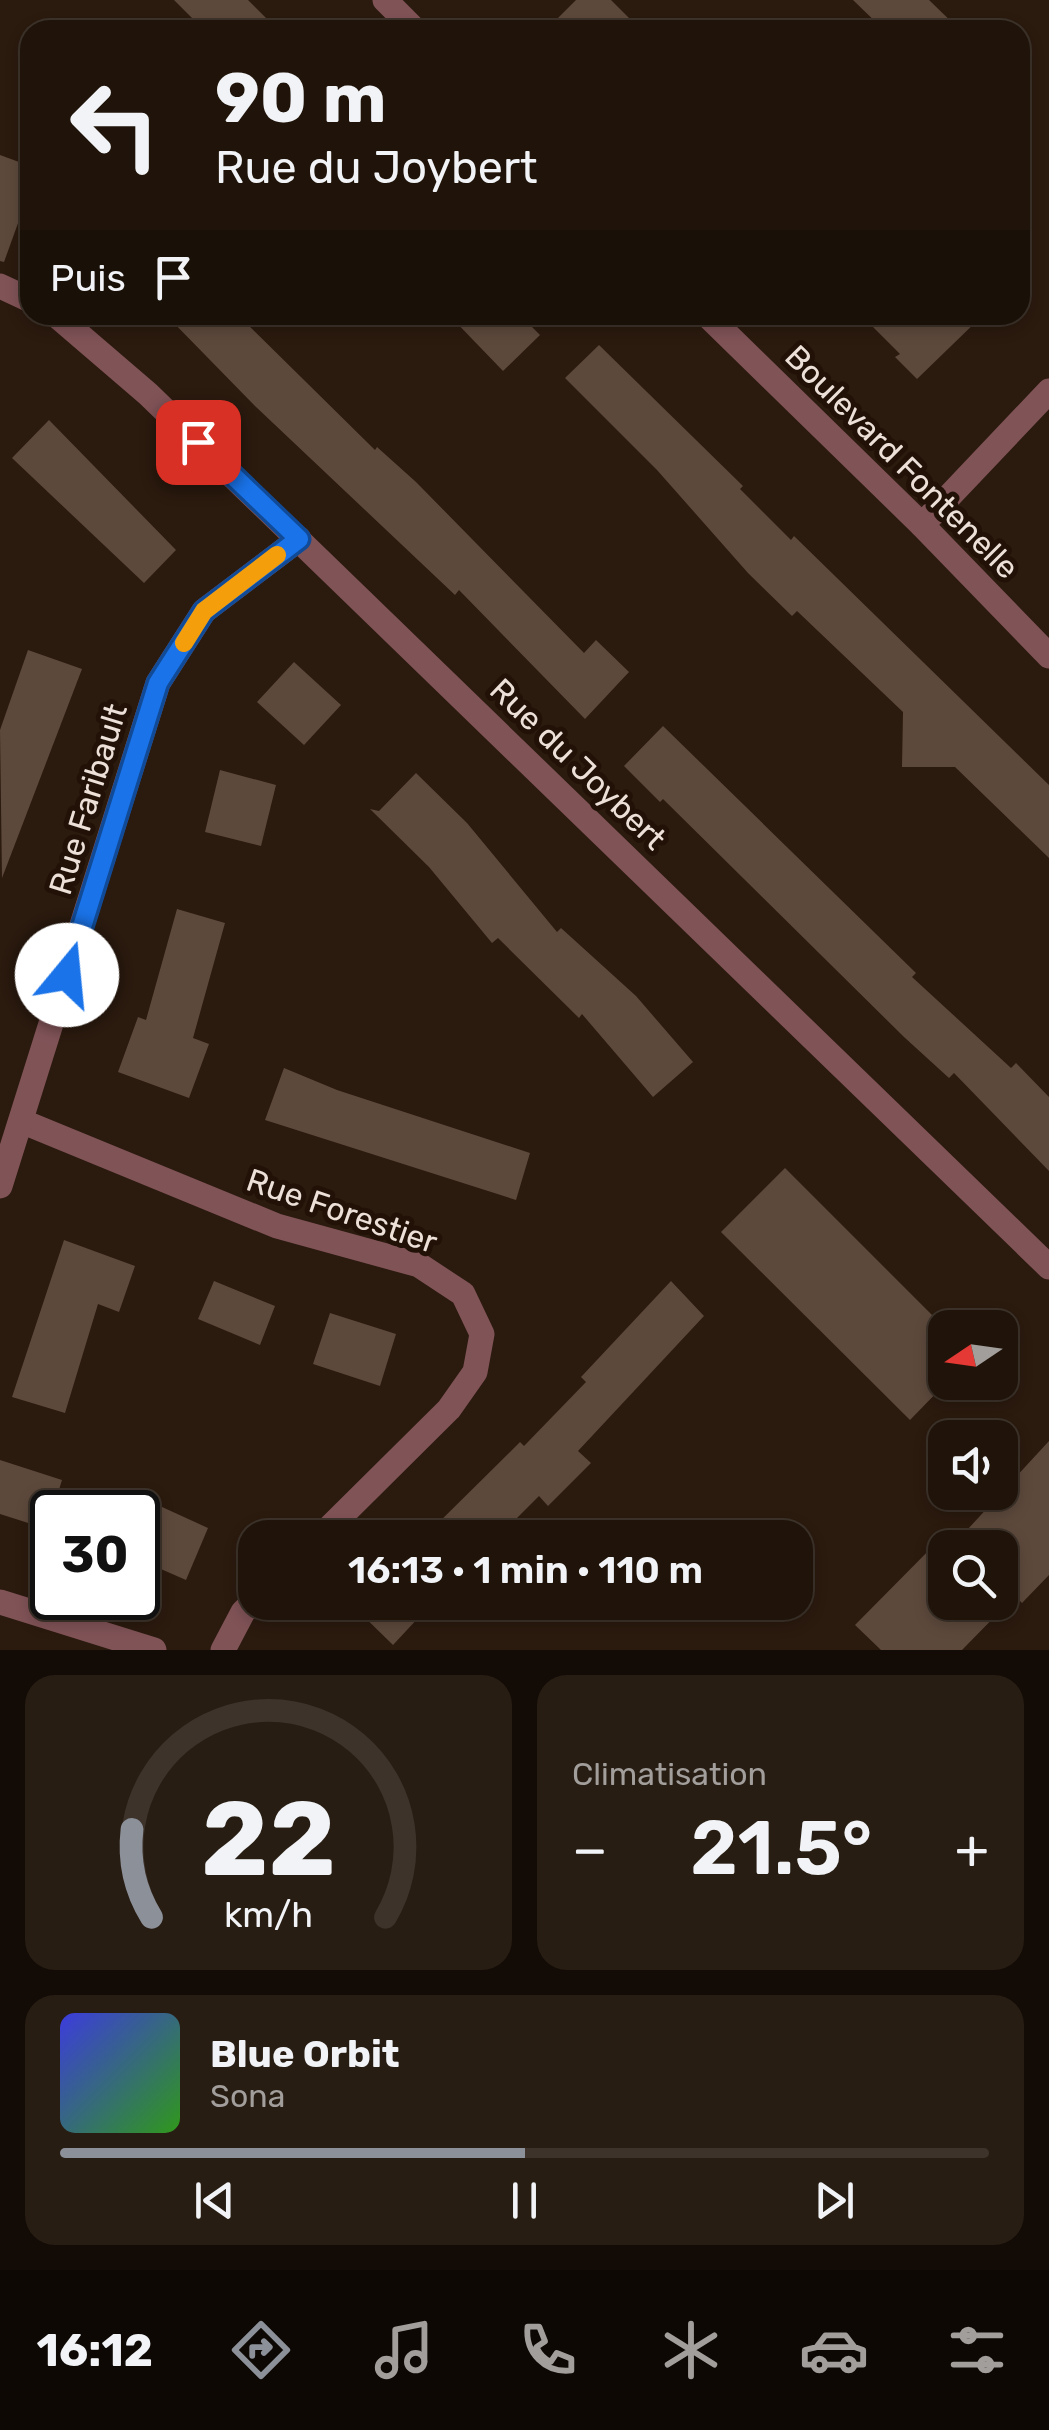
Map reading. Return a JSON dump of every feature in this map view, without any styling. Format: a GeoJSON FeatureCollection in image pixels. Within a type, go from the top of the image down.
{"type":"FeatureCollection","features":[{"type":"Feature","properties":{"kind":"street"},"geometry":{"type":"LineString","coordinates":[[385,0],[406,20]]}},
{"type":"Feature","properties":{"kind":"street","name":"Rue du Joybert"},"geometry":{"type":"LineString","coordinates":[[68,325],[148,394],[1049,1266]]}},
{"type":"Feature","properties":{"kind":"street","name":"Boulevard Fontenelle"},"geometry":{"type":"LineString","coordinates":[[717,325],[922,525],[1049,656]]}},
{"type":"Feature","properties":{"kind":"street"},"geometry":{"type":"LineString","coordinates":[[922,525],[1049,391]]}},
{"type":"Feature","properties":{"kind":"street","name":"Rue Faribault"},"geometry":{"type":"LineString","coordinates":[[0,1186],[158,683],[204,611],[299,539]]}},
{"type":"Feature","properties":{"kind":"street","name":"Rue Forestier"},"geometry":{"type":"LineString","coordinates":[[21,1121],[277,1226],[419,1264],[463,1294],[482,1334],[475,1372],[450,1409],[337,1520]]}},
{"type":"Feature","properties":{"kind":"street"},"geometry":{"type":"LineString","coordinates":[[0,1602],[154,1650]]}},
{"type":"Feature","properties":{"kind":"street"},"geometry":{"type":"LineString","coordinates":[[222,1650],[239,1620]]}},
{"type":"Feature","properties":{"kind":"building"},"geometry":{"type":"Polygon","coordinates":[[[174,0],[248,0],[268,20],[194,20],[174,0]]]}},
{"type":"Feature","properties":{"kind":"building"},"geometry":{"type":"Polygon","coordinates":[[[576,0],[611,0],[631,20],[556,20],[576,0]]]}},
{"type":"Feature","properties":{"kind":"building"},"geometry":{"type":"Polygon","coordinates":[[[853,0],[929,0],[950,20],[874,20],[853,0]]]}},
{"type":"Feature","properties":{"kind":"building"},"geometry":{"type":"Polygon","coordinates":[[[0,155],[20,162],[20,218],[4,262],[0,261],[0,155]]]}},
{"type":"Feature","properties":{"kind":"building"},"geometry":{"type":"Polygon","coordinates":[[[176,325],[248,325],[375,450],[377,447],[416,482],[584,653],[596,640],[629,672],[585,719],[459,590],[455,595],[255,406],[176,325]]]}},
{"type":"Feature","properties":{"kind":"building"},"geometry":{"type":"Polygon","coordinates":[[[459,325],[530,325],[540,335],[503,371],[459,325]]]}},
{"type":"Feature","properties":{"kind":"building"},"geometry":{"type":"Polygon","coordinates":[[[871,325],[973,325],[917,379],[895,357],[900,354],[871,325]]]}},
{"type":"Feature","properties":{"kind":"building"},"geometry":{"type":"Polygon","coordinates":[[[599,345],[743,486],[740,489],[791,540],[794,536],[1049,785],[1049,858],[955,767],[902,767],[903,712],[797,611],[792,616],[748,573],[657,470],[565,378],[599,345]]]}},
{"type":"Feature","properties":{"kind":"building"},"geometry":{"type":"Polygon","coordinates":[[[49,420],[176,550],[144,583],[12,458],[49,420]]]}},
{"type":"Feature","properties":{"kind":"building"},"geometry":{"type":"Polygon","coordinates":[[[28,650],[82,669],[2,878],[0,730],[28,650]]]}},
{"type":"Feature","properties":{"kind":"building"},"geometry":{"type":"Polygon","coordinates":[[[294,662],[341,705],[304,745],[257,702],[294,662]]]}},
{"type":"Feature","properties":{"kind":"building"},"geometry":{"type":"Polygon","coordinates":[[[663,726],[916,973],[912,977],[1011,1068],[1016,1063],[1049,1097],[1049,1171],[954,1073],[949,1078],[904,1037],[663,799],[660,802],[624,766],[663,726]]]}},
{"type":"Feature","properties":{"kind":"building"},"geometry":{"type":"Polygon","coordinates":[[[220,770],[276,785],[261,846],[205,832],[220,770]]]}},
{"type":"Feature","properties":{"kind":"building"},"geometry":{"type":"Polygon","coordinates":[[[416,773],[467,823],[557,932],[561,928],[636,996],[693,1062],[653,1097],[582,1014],[579,1018],[498,938],[492,943],[429,867],[370,809],[379,811],[416,773]]]}},
{"type":"Feature","properties":{"kind":"building"},"geometry":{"type":"Polygon","coordinates":[[[177,909],[225,923],[193,1038],[209,1044],[189,1098],[118,1072],[138,1017],[146,1020],[177,909]]]}},
{"type":"Feature","properties":{"kind":"building"},"geometry":{"type":"Polygon","coordinates":[[[284,1068],[337,1090],[530,1153],[516,1200],[265,1120],[284,1068]]]}},
{"type":"Feature","properties":{"kind":"building"},"geometry":{"type":"Polygon","coordinates":[[[785,1168],[928,1311],[929,1400],[910,1420],[721,1232],[785,1168]]]}},
{"type":"Feature","properties":{"kind":"building"},"geometry":{"type":"Polygon","coordinates":[[[64,1240],[135,1266],[119,1312],[98,1304],[65,1413],[12,1397],[64,1240]]]}},
{"type":"Feature","properties":{"kind":"building"},"geometry":{"type":"Polygon","coordinates":[[[214,1281],[275,1306],[260,1345],[198,1319],[214,1281]]]}},
{"type":"Feature","properties":{"kind":"building"},"geometry":{"type":"Polygon","coordinates":[[[671,1281],[704,1316],[578,1451],[591,1463],[548,1506],[539,1496],[515,1520],[441,1520],[520,1442],[524,1446],[586,1382],[581,1377],[671,1281]]]}},
{"type":"Feature","properties":{"kind":"building"},"geometry":{"type":"Polygon","coordinates":[[[330,1313],[396,1334],[380,1386],[313,1364],[330,1313]]]}},
{"type":"Feature","properties":{"kind":"building"},"geometry":{"type":"Polygon","coordinates":[[[1049,1441],[1049,1575],[1022,1603],[1018,1599],[1018,1530],[967,1530],[985,1510],[1018,1510],[1018,1475],[1049,1441]]]}},
{"type":"Feature","properties":{"kind":"building"},"geometry":{"type":"Polygon","coordinates":[[[0,1460],[62,1480],[59,1490],[30,1490],[30,1524],[0,1514],[0,1460]]]}},
{"type":"Feature","properties":{"kind":"building"},"geometry":{"type":"Polygon","coordinates":[[[160,1506],[208,1528],[186,1580],[160,1569],[160,1506]]]}},
{"type":"Feature","properties":{"kind":"building"},"geometry":{"type":"Polygon","coordinates":[[[928,1551],[928,1620],[991,1620],[962,1650],[881,1650],[855,1625],[928,1551]]]}},
{"type":"Feature","properties":{"kind":"building"},"geometry":{"type":"Polygon","coordinates":[[[367,1620],[416,1620],[393,1645],[367,1620]]]}},
{"type":"Feature","properties":{"kind":"slow traffic"},"geometry":{"type":"LineString","coordinates":[[184,643],[204,611],[277,555]]}},
{"type":"Feature","properties":{"kind":"route"},"geometry":{"type":"LineString","coordinates":[[67,975],[158,683],[204,611],[299,539],[198,442]]}}]}
